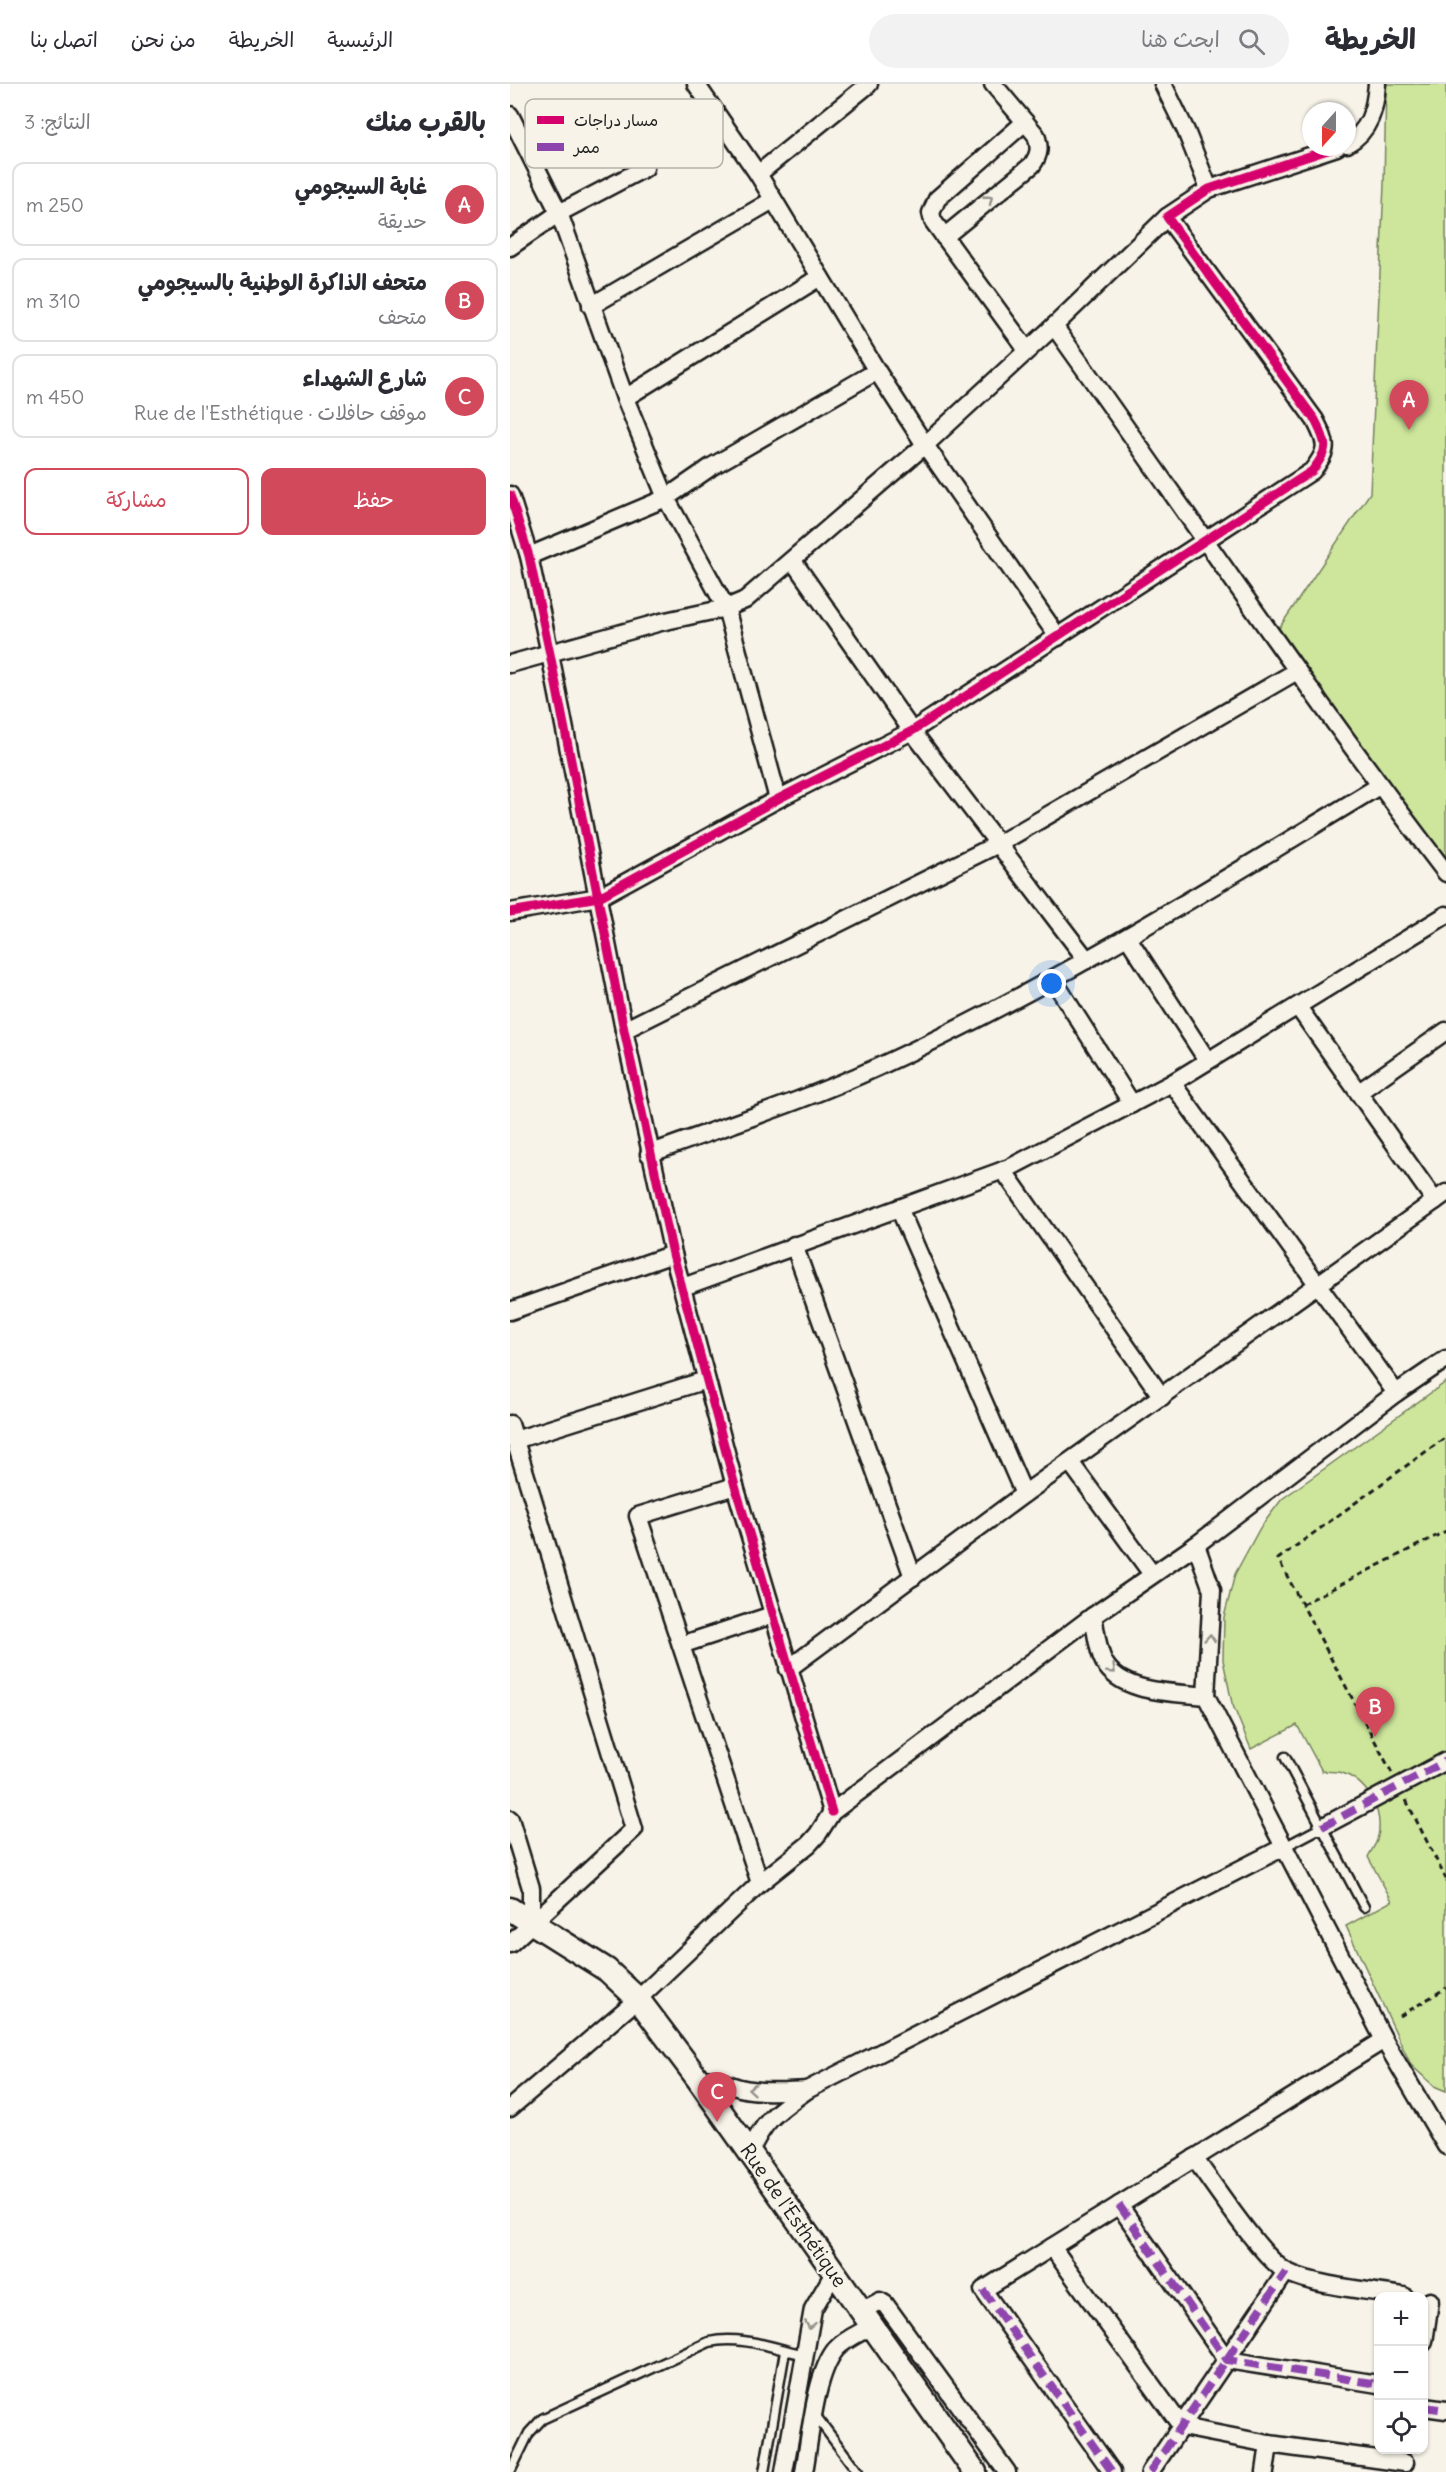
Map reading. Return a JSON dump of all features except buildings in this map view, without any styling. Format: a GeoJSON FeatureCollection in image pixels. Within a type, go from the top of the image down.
{"type":"FeatureCollection","features":[{"type":"Feature","properties":{"kind":"street"},"geometry":{"type":"LineString","coordinates":[[696,84],[706,99]]}},
{"type":"Feature","properties":{"kind":"street"},"geometry":{"type":"LineString","coordinates":[[758,174],[869,84]]}},
{"type":"Feature","properties":{"kind":"street"},"geometry":{"type":"LineString","coordinates":[[944,237],[1032,165],[1038,157],[1040,145],[1036,135],[993,84]]}},
{"type":"Feature","properties":{"kind":"street"},"geometry":{"type":"LineString","coordinates":[[1163,84],[1186,131],[1209,189]]}},
{"type":"Feature","properties":{"kind":"street"},"geometry":{"type":"LineString","coordinates":[[1356,136],[1366,128],[1375,108],[1377,84]]}},
{"type":"Feature","properties":{"kind":"street"},"geometry":{"type":"LineString","coordinates":[[510,115],[525,145]]}},
{"type":"Feature","properties":{"kind":"street"},"geometry":{"type":"LineString","coordinates":[[1025,122],[937,199],[931,213],[933,221],[944,237],[1027,350]]}},
{"type":"Feature","properties":{"kind":"street"},"geometry":{"type":"LineString","coordinates":[[723,123],[758,174],[877,371],[925,445],[1058,636]]}},
{"type":"Feature","properties":{"kind":"street"},"geometry":{"type":"LineString","coordinates":[[510,664],[661,622],[726,608],[746,600],[925,445],[1054,326],[1167,217],[1209,189],[1310,156]]}},
{"type":"Feature","properties":{"kind":"street"},"geometry":{"type":"LineString","coordinates":[[536,168],[559,213],[625,398],[666,498],[726,608],[778,799]]}},
{"type":"Feature","properties":{"kind":"street"},"geometry":{"type":"LineString","coordinates":[[510,247],[559,213],[645,168]]}},
{"type":"Feature","properties":{"kind":"street"},"geometry":{"type":"LineString","coordinates":[[591,306],[773,200]]}},
{"type":"Feature","properties":{"kind":"street"},"geometry":{"type":"LineString","coordinates":[[510,912],[599,897],[778,799],[912,730],[1312,471],[1322,459],[1326,443],[1315,420],[1167,217]]}},
{"type":"Feature","properties":{"kind":"street"},"geometry":{"type":"LineString","coordinates":[[625,398],[820,277]]}},
{"type":"Feature","properties":{"kind":"street"},"geometry":{"type":"LineString","coordinates":[[1054,326],[1207,540],[1297,671],[1446,873]]}},
{"type":"Feature","properties":{"kind":"street"},"geometry":{"type":"LineString","coordinates":[[529,556],[666,498],[711,467],[877,371]]}},
{"type":"Feature","properties":{"kind":"street"},"geometry":{"type":"LineString","coordinates":[[510,495],[529,556],[649,1154],[673,1254],[735,1486],[832,1812]]}},
{"type":"Feature","properties":{"kind":"street"},"geometry":{"type":"LineString","coordinates":[[793,561],[912,730],[1087,960]]}},
{"type":"Feature","properties":{"kind":"street"},"geometry":{"type":"LineString","coordinates":[[624,1030],[1000,843],[1297,671]]}},
{"type":"Feature","properties":{"kind":"street"},"geometry":{"type":"LineString","coordinates":[[649,1154],[878,1067],[1053,979],[1128,938],[1380,786]]}},
{"type":"Feature","properties":{"kind":"street"},"geometry":{"type":"LineString","coordinates":[[683,1287],[1003,1170],[1172,1083],[1446,915]]}},
{"type":"Feature","properties":{"kind":"street"},"geometry":{"type":"LineString","coordinates":[[1128,938],[1208,1060]]}},
{"type":"Feature","properties":{"kind":"street"},"geometry":{"type":"LineString","coordinates":[[1053,979],[1132,1104]]}},
{"type":"Feature","properties":{"kind":"street"},"geometry":{"type":"LineString","coordinates":[[788,1669],[1024,1494],[1318,1287],[1441,1197],[1359,1092],[1298,1007]]}},
{"type":"Feature","properties":{"kind":"street"},"geometry":{"type":"LineString","coordinates":[[1359,1092],[1446,1031]]}},
{"type":"Feature","properties":{"kind":"street"},"geometry":{"type":"LineString","coordinates":[[1172,1083],[1396,1393]]}},
{"type":"Feature","properties":{"kind":"street"},"geometry":{"type":"LineString","coordinates":[[1003,1170],[1161,1397]]}},
{"type":"Feature","properties":{"kind":"street"},"geometry":{"type":"LineString","coordinates":[[898,1209],[1024,1494]]}},
{"type":"Feature","properties":{"kind":"street"},"geometry":{"type":"LineString","coordinates":[[794,1245],[913,1578]]}},
{"type":"Feature","properties":{"kind":"street"},"geometry":{"type":"LineString","coordinates":[[510,1311],[673,1254]]}},
{"type":"Feature","properties":{"kind":"street"},"geometry":{"type":"LineString","coordinates":[[510,2108],[638,1999],[760,1883],[809,1844],[832,1812],[1093,1616],[1196,1545],[1396,1393],[1446,1359]]}},
{"type":"Feature","properties":{"kind":"street"},"geometry":{"type":"LineString","coordinates":[[510,1944],[634,1829],[512,1432],[706,1380]]}},
{"type":"Feature","properties":{"kind":"street"},"geometry":{"type":"LineString","coordinates":[[1070,1462],[1152,1574]]}},
{"type":"Feature","properties":{"kind":"street"},"geometry":{"type":"LineString","coordinates":[[735,1486],[639,1516],[760,1883]]}},
{"type":"Feature","properties":{"kind":"street"},"geometry":{"type":"LineString","coordinates":[[1196,1545],[1212,1590],[1206,1696],[1384,2040],[1446,2146]]}},
{"type":"Feature","properties":{"kind":"street"},"geometry":{"type":"LineString","coordinates":[[681,1646],[772,1615]]}},
{"type":"Feature","properties":{"kind":"street"},"geometry":{"type":"LineString","coordinates":[[1093,1616],[1102,1660],[1111,1672],[1132,1684],[1206,1696]]}},
{"type":"Feature","properties":{"kind":"street"},"geometry":{"type":"LineString","coordinates":[[1322,1827],[1446,1761]]}},
{"type":"Feature","properties":{"kind":"street"},"geometry":{"type":"LineString","coordinates":[[510,1819],[531,1888],[531,1923]]}},
{"type":"Feature","properties":{"kind":"street"},"geometry":{"type":"LineString","coordinates":[[750,2152],[760,2130],[774,2114],[807,2090],[1284,1847]]}},
{"type":"Feature","properties":{"kind":"street","name":"Rue de l'Esthétique"},"geometry":{"type":"LineString","coordinates":[[510,1909],[607,1970],[638,1999],[698,2079],[975,2472]]}},
{"type":"Feature","properties":{"kind":"street"},"geometry":{"type":"LineString","coordinates":[[1112,2472],[983,2290],[1384,2040]]}},
{"type":"Feature","properties":{"kind":"street"},"geometry":{"type":"LineString","coordinates":[[698,2079],[717,2079],[741,2088],[779,2091],[807,2090]]}},
{"type":"Feature","properties":{"kind":"street"},"geometry":{"type":"LineString","coordinates":[[1194,2158],[1264,2251],[1286,2272],[1302,2278],[1381,2292]]}},
{"type":"Feature","properties":{"kind":"street"},"geometry":{"type":"LineString","coordinates":[[1119,2205],[1227,2361],[1374,2383]]}},
{"type":"Feature","properties":{"kind":"street"},"geometry":{"type":"LineString","coordinates":[[1052,2247],[1182,2427],[1269,2444],[1405,2462]]}},
{"type":"Feature","properties":{"kind":"street"},"geometry":{"type":"LineString","coordinates":[[1150,2472],[1286,2272]]}},
{"type":"Feature","properties":{"kind":"street"},"geometry":{"type":"LineString","coordinates":[[784,2472],[813,2309],[834,2273]]}},
{"type":"Feature","properties":{"kind":"street"},"geometry":{"type":"LineString","coordinates":[[804,2472],[819,2385],[826,2364],[880,2301],[885,2304],[1007,2472]]}},
{"type":"Feature","properties":{"kind":"street"},"geometry":{"type":"LineString","coordinates":[[1428,2324],[1433,2302]]}},
{"type":"Feature","properties":{"kind":"street"},"geometry":{"type":"LineString","coordinates":[[1428,2408],[1446,2410]]}},
{"type":"Feature","properties":{"kind":"street"},"geometry":{"type":"LineString","coordinates":[[1265,2472],[1269,2444]]}},
{"type":"Feature","properties":{"kind":"lane"},"geometry":{"type":"LineString","coordinates":[[1285,1757],[1364,1907]]}},
{"type":"Feature","properties":{"kind":"lane"},"geometry":{"type":"LineString","coordinates":[[1284,1847],[1322,1827]]}},
{"type":"Feature","properties":{"kind":"lane"},"geometry":{"type":"LineString","coordinates":[[510,2472],[529,2433],[542,2419],[709,2342],[732,2339],[805,2355]]}},
{"type":"Feature","properties":{"kind":"lane"},"geometry":{"type":"LineString","coordinates":[[764,2472],[785,2351]]}},
{"type":"Feature","properties":{"kind":"lane"},"geometry":{"type":"LineString","coordinates":[[814,2414],[858,2472]]}},
{"type":"Feature","properties":{"kind":"path"},"geometry":{"type":"LineString","coordinates":[[1446,1437],[1278,1559],[1446,1879]]}},
{"type":"Feature","properties":{"kind":"path"},"geometry":{"type":"LineString","coordinates":[[1302,1604],[1446,1531]]}},
{"type":"Feature","properties":{"kind":"path"},"geometry":{"type":"LineString","coordinates":[[1400,2016],[1446,1988]]}},
{"type":"Feature","properties":{"kind":"green space"},"geometry":{"type":"Polygon","coordinates":[[[1386,84],[1446,84],[1446,865],[1269,643],[1370,493],[1384,185],[1386,84]]]}},
{"type":"Feature","properties":{"kind":"green space"},"geometry":{"type":"Polygon","coordinates":[[[1446,1382],[1446,2091],[1434,2086],[1411,2065],[1346,1926],[1392,1901],[1368,1857],[1379,1830],[1377,1810],[1373,1801],[1368,1792],[1354,1779],[1342,1773],[1322,1771],[1297,1725],[1251,1749],[1232,1703],[1223,1660],[1224,1617],[1235,1574],[1260,1528],[1282,1499],[1446,1382]]]}},
{"type":"Feature","properties":{"kind":"marked path"},"geometry":{"type":"LineString","coordinates":[[1322,1827],[1446,1761]]}},
{"type":"Feature","properties":{"kind":"marked path"},"geometry":{"type":"LineString","coordinates":[[1119,2205],[1227,2360],[1374,2383]]}},
{"type":"Feature","properties":{"kind":"marked path"},"geometry":{"type":"LineString","coordinates":[[1150,2472],[1286,2272]]}},
{"type":"Feature","properties":{"kind":"marked path"},"geometry":{"type":"LineString","coordinates":[[983,2290],[1112,2472]]}},
{"type":"Feature","properties":{"kind":"marked path"},"geometry":{"type":"LineString","coordinates":[[1428,2408],[1446,2410]]}},
{"type":"Feature","properties":{"kind":"cycle path"},"geometry":{"type":"LineString","coordinates":[[510,912],[599,897],[778,799],[912,731],[1312,471],[1322,457],[1325,446],[1315,420],[1167,217],[1209,189],[1310,156]]}},
{"type":"Feature","properties":{"kind":"cycle path"},"geometry":{"type":"LineString","coordinates":[[510,495],[529,556],[624,1030],[673,1254],[735,1486],[832,1812]]}},
{"type":"Feature","properties":{"kind":"place","name":"غابة السيجومي"},"geometry":{"type":"Point","coordinates":[1409,430]}},
{"type":"Feature","properties":{"kind":"place","name":"متحف الذاكرة الوطنية بالسيجومي"},"geometry":{"type":"Point","coordinates":[1375,1737]}},
{"type":"Feature","properties":{"kind":"place","name":"شارع الشهداء"},"geometry":{"type":"Point","coordinates":[717,2122]}}]}
